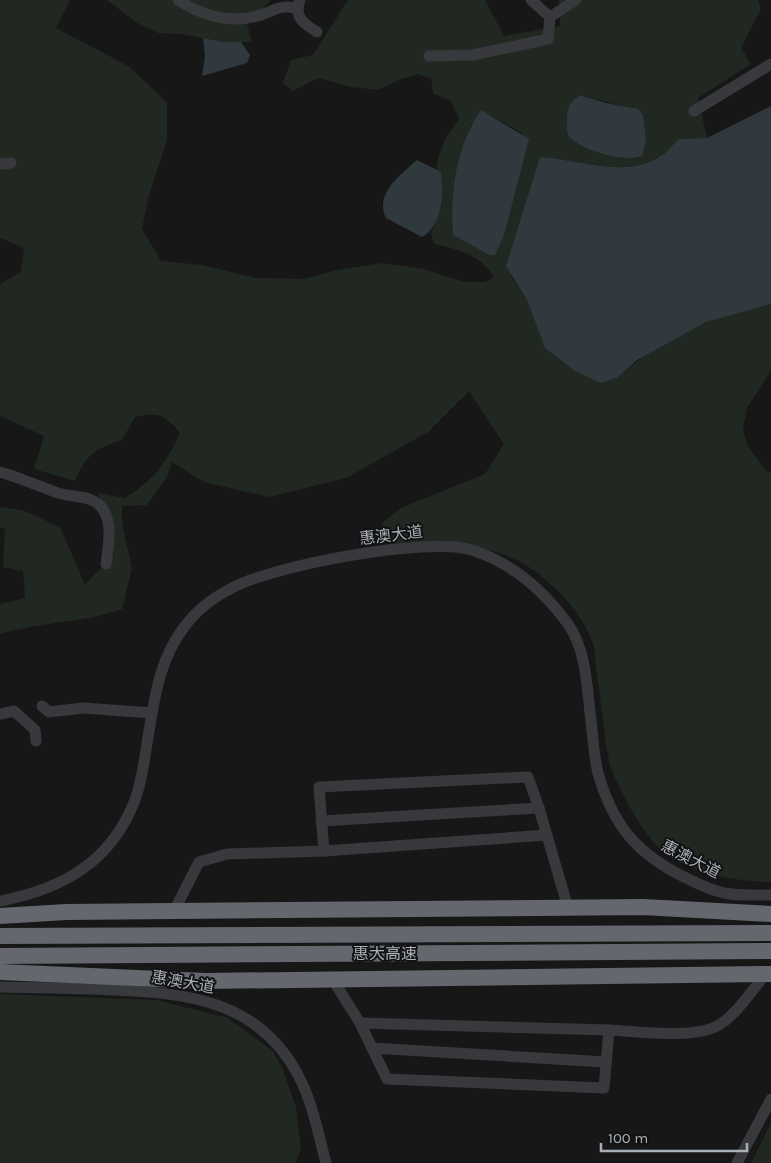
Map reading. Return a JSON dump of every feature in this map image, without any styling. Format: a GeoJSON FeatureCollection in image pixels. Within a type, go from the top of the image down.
{"type":"FeatureCollection","features":[{"type":"Feature","properties":{"kind":"highway"},"geometry":{"type":"LineString","coordinates":[[0,916],[66,912],[643,907],[771,914]]}},
{"type":"Feature","properties":{"kind":"highway","name":"惠大高速"},"geometry":{"type":"LineString","coordinates":[[0,936],[771,933]]}},
{"type":"Feature","properties":{"kind":"highway","name":"惠大高速"},"geometry":{"type":"LineString","coordinates":[[0,956],[771,951]]}},
{"type":"Feature","properties":{"kind":"highway"},"geometry":{"type":"LineString","coordinates":[[0,972],[206,981],[768,974]]}},
{"type":"Feature","properties":{"kind":"street"},"geometry":{"type":"LineString","coordinates":[[178,0],[209,16],[224,19],[245,18],[279,7],[299,4],[301,22],[317,32]]}},
{"type":"Feature","properties":{"kind":"street"},"geometry":{"type":"LineString","coordinates":[[531,0],[550,16]]}},
{"type":"Feature","properties":{"kind":"street"},"geometry":{"type":"LineString","coordinates":[[550,16],[576,0]]}},
{"type":"Feature","properties":{"kind":"street"},"geometry":{"type":"LineString","coordinates":[[429,56],[473,55],[548,39],[550,16]]}},
{"type":"Feature","properties":{"kind":"street"},"geometry":{"type":"LineString","coordinates":[[694,110],[771,64]]}},
{"type":"Feature","properties":{"kind":"street"},"geometry":{"type":"LineString","coordinates":[[0,472],[23,478],[64,495],[90,499],[99,505],[106,515],[110,531],[106,564]]}},
{"type":"Feature","properties":{"kind":"street","name":"惠澳大道"},"geometry":{"type":"LineString","coordinates":[[0,900],[45,889],[66,881],[86,868],[114,838],[134,801],[142,776],[160,673],[175,639],[198,611],[231,588],[271,572],[343,558],[438,546],[470,549],[491,558],[528,580],[560,613],[572,630],[584,668],[597,770],[611,806],[631,840],[660,865],[713,890],[728,894],[771,895]]}},
{"type":"Feature","properties":{"kind":"street"},"geometry":{"type":"LineString","coordinates":[[42,706],[49,712],[83,708],[152,713]]}},
{"type":"Feature","properties":{"kind":"street"},"geometry":{"type":"LineString","coordinates":[[0,714],[14,711],[35,730],[36,741]]}},
{"type":"Feature","properties":{"kind":"street"},"geometry":{"type":"LineString","coordinates":[[324,851],[319,787],[528,778],[539,808],[568,908]]}},
{"type":"Feature","properties":{"kind":"street"},"geometry":{"type":"LineString","coordinates":[[322,821],[539,808]]}},
{"type":"Feature","properties":{"kind":"street"},"geometry":{"type":"LineString","coordinates":[[174,911],[199,862],[227,854],[324,851],[547,835]]}},
{"type":"Feature","properties":{"kind":"street"},"geometry":{"type":"LineString","coordinates":[[360,1023],[684,1033],[711,1028],[728,1016],[768,974]]}},
{"type":"Feature","properties":{"kind":"street"},"geometry":{"type":"LineString","coordinates":[[333,980],[360,1023],[387,1079],[604,1088],[609,1030]]}},
{"type":"Feature","properties":{"kind":"street","name":"惠澳大道"},"geometry":{"type":"LineString","coordinates":[[0,987],[159,992],[196,997],[222,1005],[244,1017],[275,1040],[298,1073],[306,1093],[326,1163]]}},
{"type":"Feature","properties":{"kind":"street"},"geometry":{"type":"LineString","coordinates":[[372,1048],[606,1062]]}},
{"type":"Feature","properties":{"kind":"street"},"geometry":{"type":"LineString","coordinates":[[737,1163],[771,1099]]}},
{"type":"Feature","properties":{"kind":"shaded area"},"geometry":{"type":"Polygon","coordinates":[[[0,0],[70,0],[56,28],[128,66],[167,102],[167,140],[149,195],[142,229],[161,261],[202,265],[256,278],[303,279],[338,270],[382,263],[424,269],[464,282],[485,282],[494,277],[483,263],[468,254],[434,244],[431,233],[437,219],[442,195],[441,172],[436,170],[437,162],[450,131],[459,119],[451,101],[433,93],[431,78],[418,74],[401,79],[378,90],[352,87],[318,78],[293,91],[283,83],[291,60],[313,55],[348,0],[485,0],[504,36],[560,26],[559,0],[758,0],[761,9],[741,48],[751,64],[698,98],[707,138],[679,139],[662,155],[646,163],[631,167],[601,166],[540,157],[511,276],[527,300],[545,348],[618,377],[649,353],[683,332],[715,319],[771,304],[771,370],[747,408],[743,429],[747,445],[766,471],[771,472],[771,882],[716,876],[703,872],[666,854],[649,837],[624,797],[609,761],[592,641],[582,620],[552,586],[535,571],[516,560],[498,553],[462,547],[406,545],[386,541],[380,533],[384,521],[401,508],[485,474],[504,444],[469,391],[428,432],[346,478],[269,497],[204,482],[172,462],[167,477],[147,505],[122,506],[122,523],[132,568],[122,609],[107,614],[0,634],[0,604],[25,598],[23,571],[3,567],[5,529],[0,528],[0,507],[22,510],[60,527],[85,585],[114,554],[98,493],[125,498],[135,492],[151,478],[164,462],[180,432],[165,418],[160,416],[150,414],[135,417],[122,440],[98,450],[87,459],[75,481],[34,469],[44,436],[0,416],[0,284],[21,272],[24,248],[0,238],[0,0]],[[580,95],[571,103],[567,116],[569,133],[575,141],[595,151],[643,155],[646,138],[643,115],[622,106],[580,95]],[[490,115],[471,125],[453,235],[489,255],[522,133],[490,115]]]}},
{"type":"Feature","properties":{"kind":"shaded area"},"geometry":{"type":"Polygon","coordinates":[[[107,0],[271,0],[247,24],[252,42],[223,42],[182,34],[158,33],[137,23],[107,0]]]}},
{"type":"Feature","properties":{"kind":"shaded area"},"geometry":{"type":"Polygon","coordinates":[[[203,38],[223,42],[241,42],[250,55],[247,63],[202,76],[205,56],[203,38]]]}},
{"type":"Feature","properties":{"kind":"shaded area"},"geometry":{"type":"Polygon","coordinates":[[[580,95],[606,103],[638,109],[643,115],[646,138],[643,155],[627,158],[616,157],[593,151],[574,141],[567,131],[567,113],[570,104],[580,95]]]}},
{"type":"Feature","properties":{"kind":"shaded area"},"geometry":{"type":"Polygon","coordinates":[[[771,106],[771,304],[706,322],[637,360],[618,377],[601,383],[575,371],[545,348],[527,300],[506,266],[540,157],[601,166],[631,167],[646,163],[662,155],[679,139],[707,138],[771,106]]]}},
{"type":"Feature","properties":{"kind":"shaded area"},"geometry":{"type":"Polygon","coordinates":[[[481,110],[529,139],[504,235],[495,255],[489,255],[453,235],[454,186],[460,154],[472,124],[481,110]]]}},
{"type":"Feature","properties":{"kind":"shaded area"},"geometry":{"type":"Polygon","coordinates":[[[417,160],[441,172],[442,180],[442,199],[438,218],[429,232],[422,237],[386,218],[383,209],[386,193],[391,185],[417,160]]]}},
{"type":"Feature","properties":{"kind":"shaded area"},"geometry":{"type":"Polygon","coordinates":[[[0,994],[156,1000],[228,1018],[273,1051],[283,1070],[296,1107],[301,1148],[296,1163],[0,1163],[0,994]]]}},
{"type":"Feature","properties":{"kind":"shaded area"},"geometry":{"type":"Polygon","coordinates":[[[771,1123],[771,1163],[751,1163],[771,1123]]]}}]}
